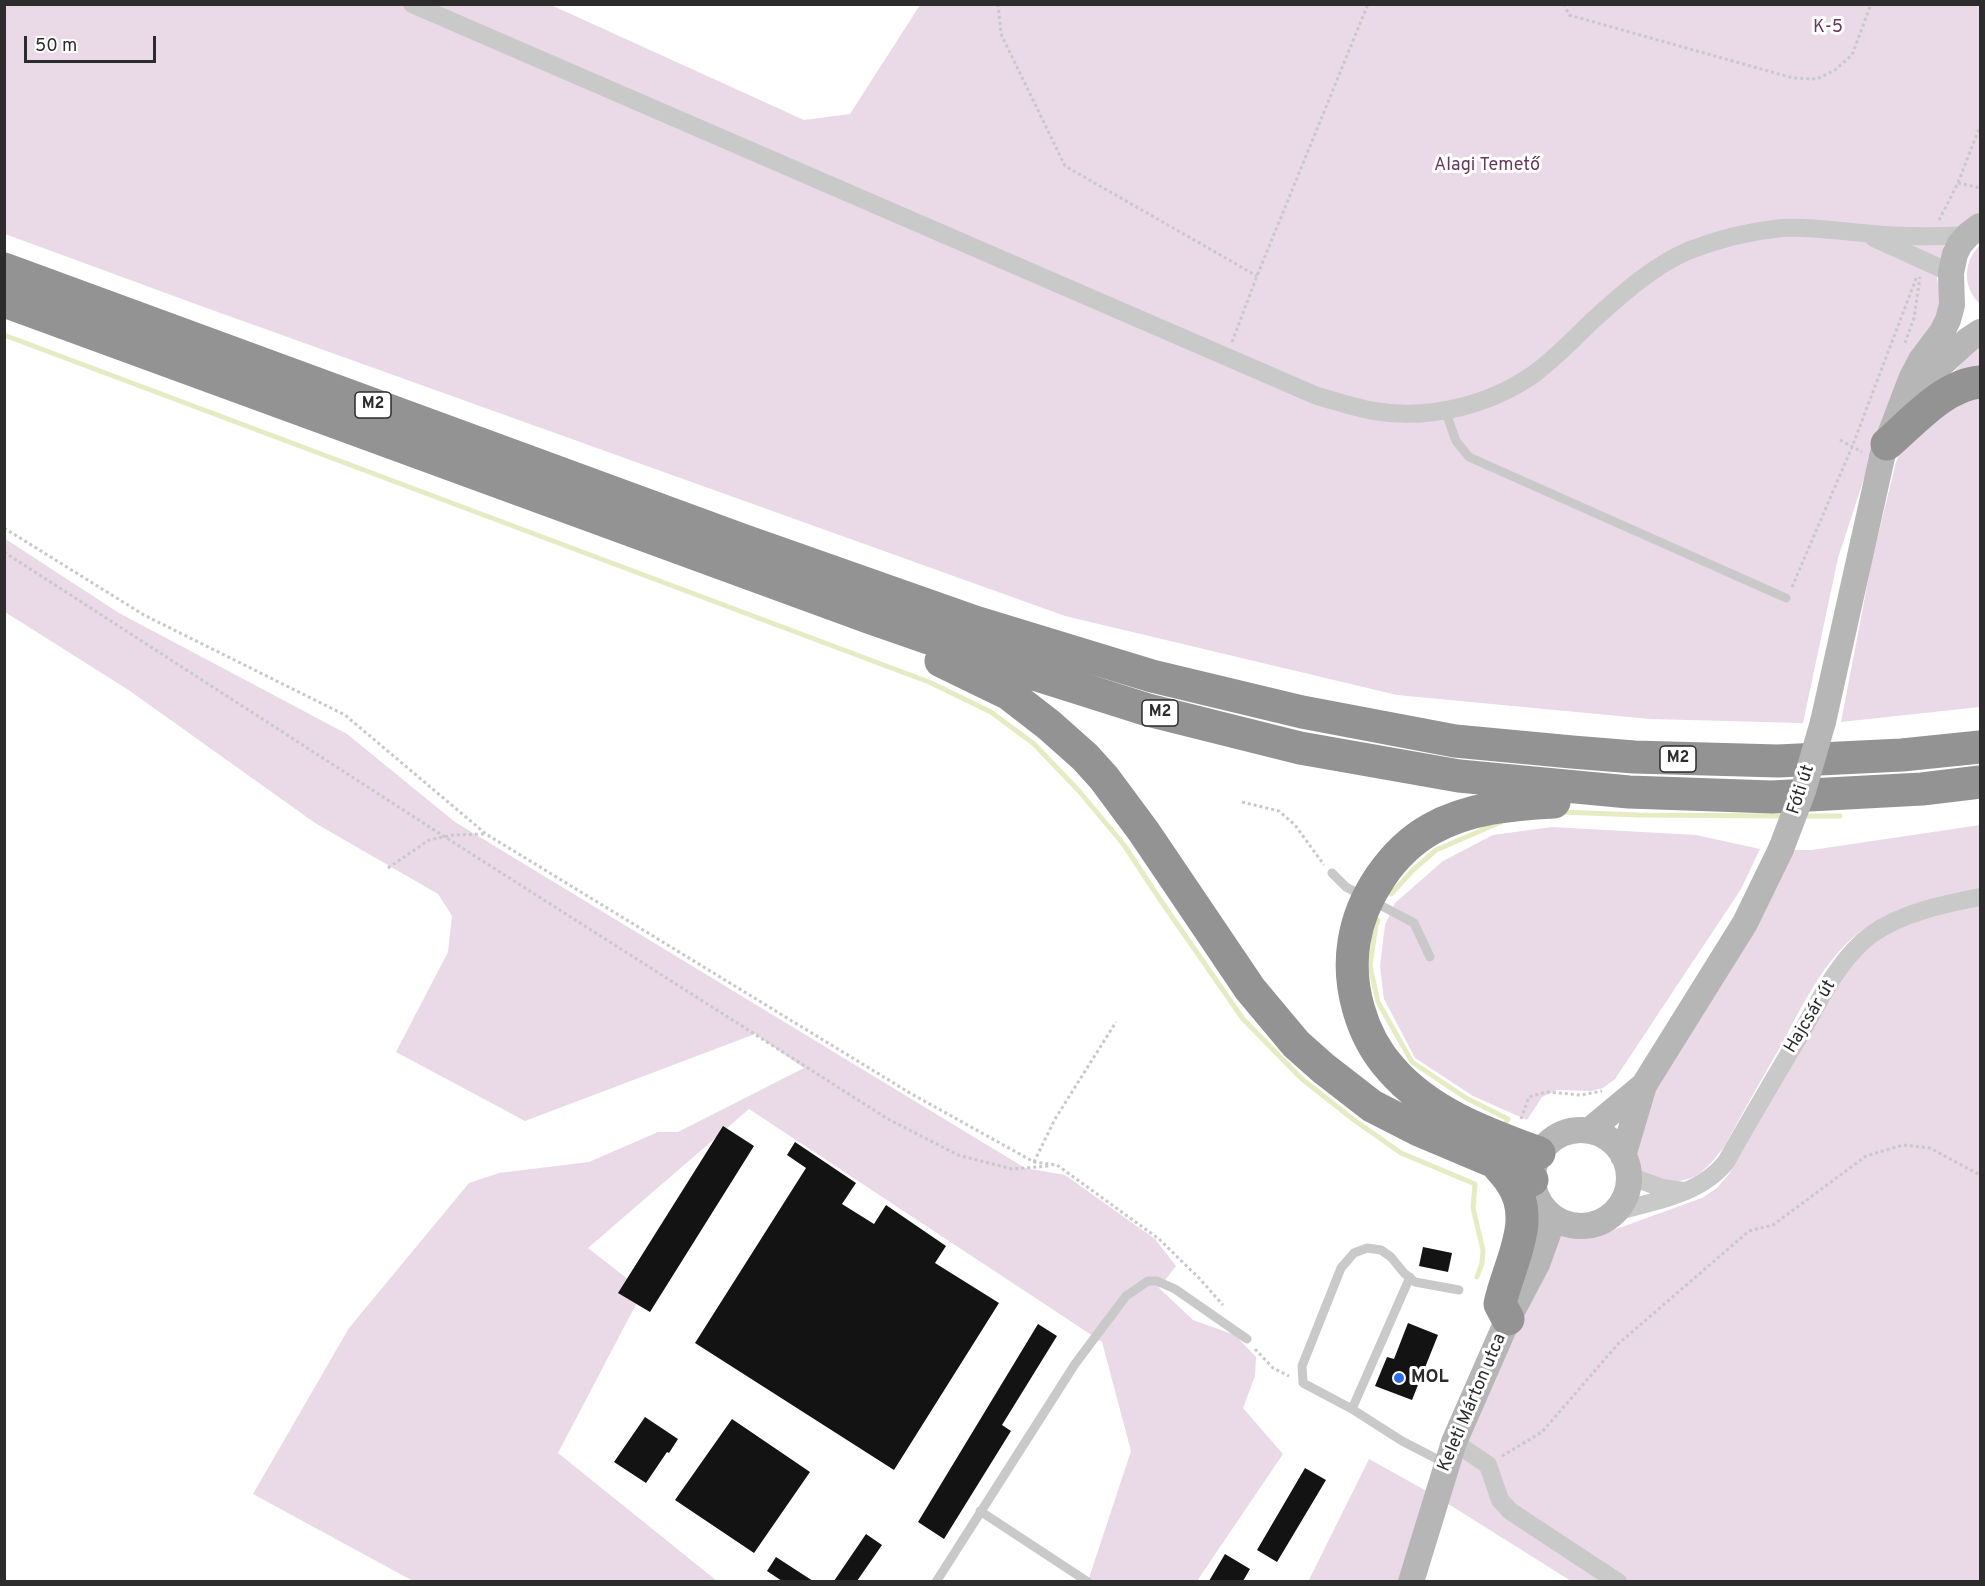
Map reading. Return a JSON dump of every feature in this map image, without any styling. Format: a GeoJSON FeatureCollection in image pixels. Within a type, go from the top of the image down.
{"type":"FeatureCollection","features":[{"type":"Feature","properties":{"kind":"highway","name":"M2"},"geometry":{"type":"LineString","coordinates":[[4,270],[964,619],[1152,676],[1302,712],[1455,741],[1593,754],[1697,760],[1778,761],[1902,755],[1980,747]]}},
{"type":"Feature","properties":{"kind":"highway","name":"M2"},"geometry":{"type":"LineString","coordinates":[[4,301],[871,618],[1012,667],[1148,710],[1299,748],[1459,776],[1629,792],[1772,797],[1922,789],[1980,782]]}},
{"type":"Feature","properties":{"kind":"highway"},"geometry":{"type":"LineString","coordinates":[[1876,449],[1954,390],[1980,382]]}},
{"type":"Feature","properties":{"kind":"highway"},"geometry":{"type":"LineString","coordinates":[[871,618],[918,649],[1009,694],[1085,757],[1144,831],[1250,989],[1296,1044],[1323,1068],[1372,1106],[1419,1130],[1496,1163],[1536,1166]]}},
{"type":"Feature","properties":{"kind":"highway"},"geometry":{"type":"LineString","coordinates":[[1902,755],[1949,736],[1980,732]]}},
{"type":"Feature","properties":{"kind":"highway"},"geometry":{"type":"LineString","coordinates":[[1536,1166],[1422,1099],[1381,1057],[1363,1023],[1355,990],[1354,941],[1369,898],[1391,863],[1404,849],[1431,828],[1459,817],[1519,803],[1565,802],[1629,792]]}},
{"type":"Feature","properties":{"kind":"highway"},"geometry":{"type":"LineString","coordinates":[[1496,1163],[1512,1182],[1520,1200],[1523,1216],[1522,1231],[1500,1304],[1508,1319]]}},
{"type":"Feature","properties":{"kind":"main road","name":"Fóti út"},"geometry":{"type":"LineString","coordinates":[[1590,1130],[1644,1085],[1745,923],[1781,849],[1803,791],[1823,722],[1883,453],[1876,449],[1905,397],[1921,360],[1948,320],[1952,305],[1955,254],[1960,244],[1977,228]]}},
{"type":"Feature","properties":{"kind":"main road"},"geometry":{"type":"LineString","coordinates":[[1952,280],[1958,300],[1966,312],[1980,322]]}},
{"type":"Feature","properties":{"kind":"main road"},"geometry":{"type":"LineString","coordinates":[[1905,397],[1968,340],[1980,332]]}},
{"type":"Feature","properties":{"kind":"main road"},"geometry":{"type":"LineString","coordinates":[[1626,1166],[1617,1145],[1608,1138],[1590,1130],[1566,1132],[1550,1140],[1536,1166],[1534,1194],[1541,1206],[1560,1221],[1588,1227],[1606,1220],[1615,1212],[1625,1199],[1628,1190],[1626,1166],[1644,1085]]}},
{"type":"Feature","properties":{"kind":"main road","name":"Keleti Márton utca"},"geometry":{"type":"LineString","coordinates":[[1410,1581],[1454,1442],[1508,1319],[1560,1221]]}},
{"type":"Feature","properties":{"kind":"street"},"geometry":{"type":"LineString","coordinates":[[412,4],[1317,396],[1375,411],[1424,414],[1472,404],[1502,392],[1533,374],[1628,289],[1688,251],[1751,233],[1783,228],[1815,228],[1930,237],[1977,228]]}},
{"type":"Feature","properties":{"kind":"street"},"geometry":{"type":"LineString","coordinates":[[1864,233],[1923,260],[1952,280]]}},
{"type":"Feature","properties":{"kind":"street","name":"Hajcsár út"},"geometry":{"type":"LineString","coordinates":[[1615,1212],[1685,1191],[1712,1178],[1726,1162],[1831,982],[1859,946],[1891,923],[1954,902],[1980,897]]}},
{"type":"Feature","properties":{"kind":"street"},"geometry":{"type":"LineString","coordinates":[[1626,1166],[1662,1188],[1685,1191]]}},
{"type":"Feature","properties":{"kind":"street"},"geometry":{"type":"LineString","coordinates":[[1454,1442],[1488,1465],[1500,1500],[1510,1511],[1618,1581]]}},
{"type":"Feature","properties":{"kind":"lane"},"geometry":{"type":"LineString","coordinates":[[1445,410],[1456,441],[1469,457],[1786,598]]}},
{"type":"Feature","properties":{"kind":"lane"},"geometry":{"type":"LineString","coordinates":[[1332,873],[1346,886],[1414,923],[1430,957]]}},
{"type":"Feature","properties":{"kind":"lane"},"geometry":{"type":"LineString","coordinates":[[1445,1466],[1352,1409],[1303,1383],[1302,1366],[1341,1268],[1354,1253],[1367,1248],[1381,1250],[1415,1282],[1459,1290]]}},
{"type":"Feature","properties":{"kind":"lane"},"geometry":{"type":"LineString","coordinates":[[1352,1409],[1410,1277]]}},
{"type":"Feature","properties":{"kind":"lane"},"geometry":{"type":"LineString","coordinates":[[936,1581],[1086,1347],[1126,1296],[1148,1281],[1157,1281],[1175,1289],[1247,1339]]}},
{"type":"Feature","properties":{"kind":"lane"},"geometry":{"type":"LineString","coordinates":[[980,1511],[1088,1581]]}},
{"type":"Feature","properties":{"kind":"path"},"geometry":{"type":"LineString","coordinates":[[998,4],[1001,34],[1065,166],[1257,276]]}},
{"type":"Feature","properties":{"kind":"path"},"geometry":{"type":"LineString","coordinates":[[1227,357],[1257,276],[1368,4]]}},
{"type":"Feature","properties":{"kind":"path"},"geometry":{"type":"LineString","coordinates":[[1564,4],[1569,15],[1793,78],[1817,79],[1835,70],[1852,55],[1871,4]]}},
{"type":"Feature","properties":{"kind":"path"},"geometry":{"type":"LineString","coordinates":[[1958,183],[1980,188]]}},
{"type":"Feature","properties":{"kind":"path"},"geometry":{"type":"LineString","coordinates":[[1786,598],[1852,447],[1923,260]]}},
{"type":"Feature","properties":{"kind":"path"},"geometry":{"type":"LineString","coordinates":[[1840,441],[1852,447],[1876,449]]}},
{"type":"Feature","properties":{"kind":"path"},"geometry":{"type":"LineString","coordinates":[[4,528],[144,615],[345,716],[486,834],[910,1093],[1034,1162],[1057,1165],[1159,1239],[1199,1278],[1237,1321],[1247,1339],[1273,1368],[1303,1383]]}},
{"type":"Feature","properties":{"kind":"path"},"geometry":{"type":"LineString","coordinates":[[4,552],[445,837],[888,1119],[958,1155],[1012,1169],[1057,1165]]}},
{"type":"Feature","properties":{"kind":"path"},"geometry":{"type":"LineString","coordinates":[[1242,802],[1279,811],[1295,825],[1332,873]]}},
{"type":"Feature","properties":{"kind":"path"},"geometry":{"type":"LineString","coordinates":[[388,868],[429,840],[486,834]]}},
{"type":"Feature","properties":{"kind":"path"},"geometry":{"type":"LineString","coordinates":[[1034,1162],[1055,1119],[1116,1023]]}},
{"type":"Feature","properties":{"kind":"path"},"geometry":{"type":"LineString","coordinates":[[1488,1465],[1542,1432],[1618,1344],[1749,1231],[1773,1226],[1866,1156],[1904,1145],[1930,1148],[1980,1175]]}},
{"type":"Feature","properties":{"kind":"green space"},"geometry":{"type":"Polygon","coordinates":[[[4,5],[551,5],[804,120],[850,114],[920,5],[1980,5],[1980,212],[1969,221],[1954,228],[1946,238],[1937,279],[1946,315],[1871,457],[1838,558],[1803,723],[1650,719],[1397,695],[1065,616],[5,234],[4,5]]]}},
{"type":"Feature","properties":{"kind":"green space"},"geometry":{"type":"Polygon","coordinates":[[[1980,245],[1980,304],[1970,290],[1967,274],[1970,259],[1980,245]]]}},
{"type":"Feature","properties":{"kind":"green space"},"geometry":{"type":"Polygon","coordinates":[[[1980,347],[1980,707],[1841,722],[1872,560],[1896,462],[1918,413],[1960,365],[1980,347]]]}},
{"type":"Feature","properties":{"kind":"green space"},"geometry":{"type":"Polygon","coordinates":[[[4,538],[119,613],[347,734],[455,822],[1025,1168],[1065,1175],[1155,1239],[1176,1266],[1159,1288],[1193,1320],[1235,1335],[1256,1357],[1255,1376],[1243,1408],[1283,1454],[1197,1581],[1088,1581],[1131,1451],[1102,1342],[749,1109],[588,1248],[643,1291],[558,1453],[717,1581],[413,1581],[253,1494],[349,1328],[469,1183],[499,1173],[589,1162],[658,1132],[678,1132],[804,1068],[755,1034],[525,1121],[396,1052],[448,952],[452,916],[438,894],[315,823],[130,691],[5,612],[4,538]]]}},
{"type":"Feature","properties":{"kind":"green space"},"geometry":{"type":"Polygon","coordinates":[[[1980,825],[1980,890],[1877,921],[1860,932],[1845,945],[1820,976],[1724,1147],[1712,1162],[1697,1175],[1681,1181],[1656,1181],[1641,1172],[1633,1163],[1639,1115],[1792,850],[1812,850],[1980,825]]]}},
{"type":"Feature","properties":{"kind":"green space"},"geometry":{"type":"Polygon","coordinates":[[[1552,827],[1696,835],[1760,849],[1741,889],[1615,1079],[1603,1088],[1591,1091],[1557,1090],[1542,1097],[1527,1120],[1473,1096],[1415,1058],[1384,999],[1380,966],[1385,925],[1395,903],[1443,861],[1493,835],[1552,827]]]}},
{"type":"Feature","properties":{"kind":"green space"},"geometry":{"type":"Polygon","coordinates":[[[1980,905],[1980,1581],[1571,1581],[1442,1500],[1413,1581],[1308,1582],[1369,1459],[1441,1499],[1556,1238],[1569,1226],[1594,1237],[1702,1198],[1717,1188],[1729,1174],[1837,985],[1853,962],[1875,939],[1922,918],[1980,905]]]}},
{"type":"Feature","properties":{"kind":"building"},"geometry":{"type":"Polygon","coordinates":[[[723,1126],[754,1146],[650,1312],[618,1293],[723,1126]]]}},
{"type":"Feature","properties":{"kind":"building"},"geometry":{"type":"Polygon","coordinates":[[[795,1142],[856,1183],[842,1204],[874,1224],[886,1205],[946,1246],[935,1263],[999,1303],[894,1470],[695,1343],[806,1168],[787,1155],[795,1142]]]}},
{"type":"Feature","properties":{"kind":"building"},"geometry":{"type":"Polygon","coordinates":[[[1423,1247],[1452,1253],[1448,1272],[1419,1266],[1423,1247]]]}},
{"type":"Feature","properties":{"kind":"building"},"geometry":{"type":"Polygon","coordinates":[[[1408,1323],[1438,1335],[1412,1400],[1375,1386],[1387,1357],[1394,1359],[1408,1323]]]}},
{"type":"Feature","properties":{"kind":"building"},"geometry":{"type":"Polygon","coordinates":[[[1038,1324],[1057,1336],[1002,1425],[1011,1431],[944,1539],[918,1522],[1038,1324]]]}},
{"type":"Feature","properties":{"kind":"building"},"geometry":{"type":"Polygon","coordinates":[[[645,1417],[678,1439],[646,1483],[614,1462],[645,1417]]]}},
{"type":"Feature","properties":{"kind":"building"},"geometry":{"type":"Polygon","coordinates":[[[732,1419],[810,1472],[754,1553],[675,1500],[732,1419]]]}},
{"type":"Feature","properties":{"kind":"building"},"geometry":{"type":"Polygon","coordinates":[[[1305,1468],[1326,1480],[1277,1562],[1257,1550],[1305,1468]]]}},
{"type":"Feature","properties":{"kind":"building"},"geometry":{"type":"Polygon","coordinates":[[[866,1534],[882,1545],[857,1581],[834,1581],[866,1534]]]}},
{"type":"Feature","properties":{"kind":"building"},"geometry":{"type":"Polygon","coordinates":[[[1225,1554],[1250,1569],[1243,1581],[1209,1581],[1225,1554]]]}},
{"type":"Feature","properties":{"kind":"building"},"geometry":{"type":"Polygon","coordinates":[[[776,1557],[813,1581],[782,1581],[767,1571],[776,1557]]]}},
{"type":"Feature","properties":{"kind":"waterway"},"geometry":{"type":"LineString","coordinates":[[4,335],[929,682],[991,712],[1034,744],[1079,791],[1124,845],[1243,1019],[1302,1079],[1401,1153],[1475,1184],[1473,1208],[1483,1250],[1482,1263],[1477,1277]]}},
{"type":"Feature","properties":{"kind":"waterway"},"geometry":{"type":"LineString","coordinates":[[1560,812],[1784,816]]}},
{"type":"Feature","properties":{"kind":"waterway"},"geometry":{"type":"LineString","coordinates":[[1803,816],[1840,816]]}},
{"type":"Feature","properties":{"kind":"waterway"},"geometry":{"type":"LineString","coordinates":[[1391,894],[1436,850],[1501,822]]}},
{"type":"Feature","properties":{"kind":"waterway"},"geometry":{"type":"LineString","coordinates":[[1378,920],[1370,966],[1378,1002],[1412,1062],[1466,1098],[1508,1119],[1504,1126]]}},
{"type":"Feature","properties":{"kind":"place","name":"MOL"},"geometry":{"type":"Point","coordinates":[1399,1378]}},
{"type":"Feature","properties":{"kind":"park label","name":"K-5"},"geometry":{"type":"Point","coordinates":[1828,28]}},
{"type":"Feature","properties":{"kind":"park label","name":"Alagi Temető"},"geometry":{"type":"Point","coordinates":[1487,166]}}]}
